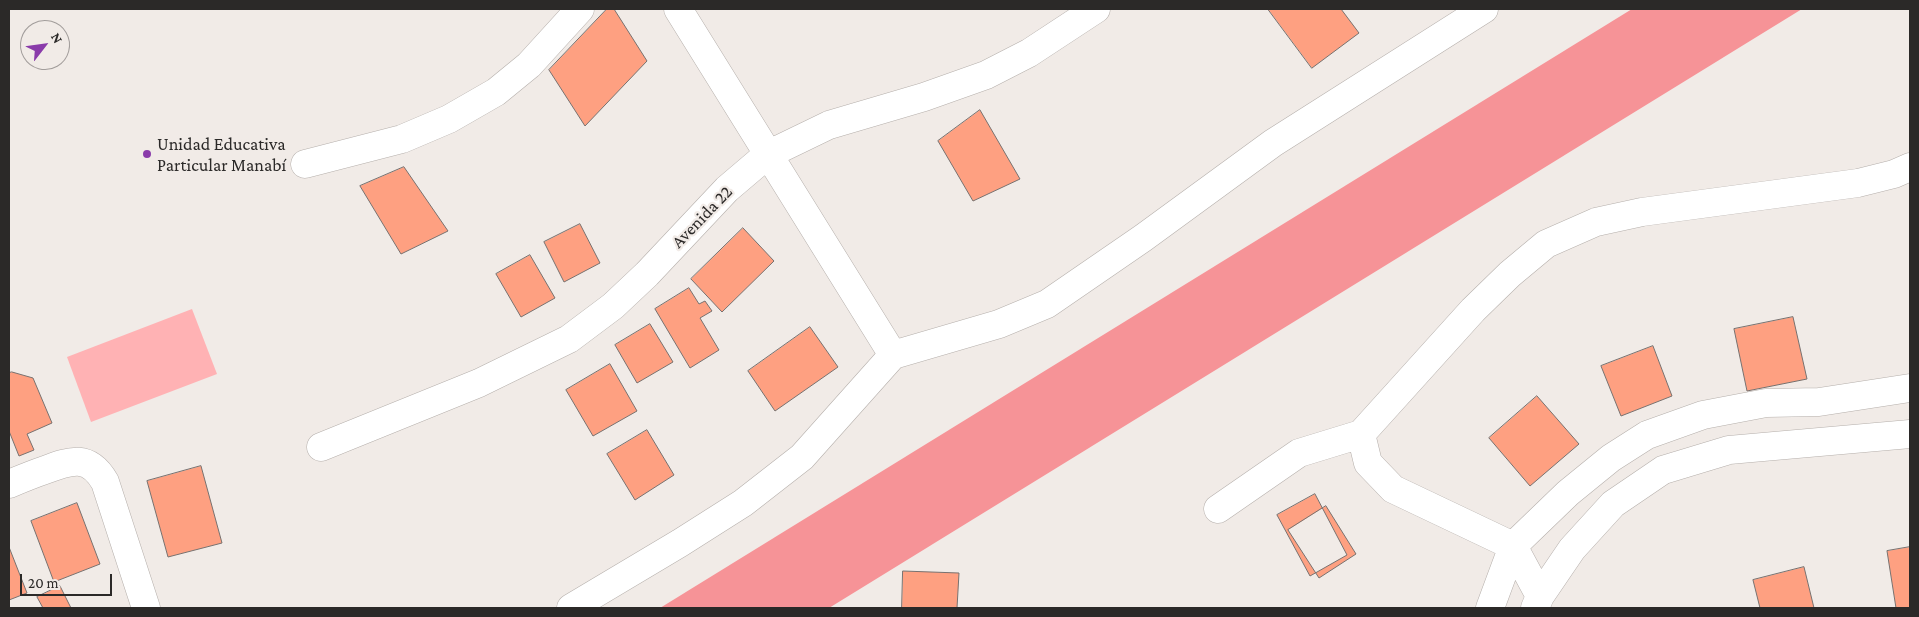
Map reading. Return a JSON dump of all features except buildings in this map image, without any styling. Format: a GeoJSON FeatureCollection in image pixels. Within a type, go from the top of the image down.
{"type":"FeatureCollection","features":[{"type":"Feature","properties":{"kind":"street"},"geometry":{"type":"LineString","coordinates":[[305,164],[402,140],[449,119],[496,92],[522,70],[580,9]]}},
{"type":"Feature","properties":{"kind":"street"},"geometry":{"type":"LineString","coordinates":[[678,9],[893,355]]}},
{"type":"Feature","properties":{"kind":"street","name":"Avenida 22"},"geometry":{"type":"LineString","coordinates":[[321,447],[479,383],[569,339],[619,300],[647,274],[727,189],[768,156],[829,125],[924,97],[986,75],[1029,53],[1096,9]]}},
{"type":"Feature","properties":{"kind":"street"},"geometry":{"type":"LineString","coordinates":[[571,608],[743,503],[802,457],[893,355],[999,324],[1047,304],[1273,143],[1484,9]]}},
{"type":"Feature","properties":{"kind":"street"},"geometry":{"type":"LineString","coordinates":[[1218,508],[1299,453],[1361,434],[1473,310],[1510,274],[1546,244],[1596,222],[1642,212],[1858,183],[1894,174],[1910,167]]}},
{"type":"Feature","properties":{"kind":"street"},"geometry":{"type":"LineString","coordinates":[[1490,608],[1513,546],[1568,493],[1611,458],[1647,435],[1703,415],[1766,403],[1819,402],[1910,388]]}},
{"type":"Feature","properties":{"kind":"street"},"geometry":{"type":"LineString","coordinates":[[1361,434],[1368,463],[1393,489],[1513,546],[1538,602]]}},
{"type":"Feature","properties":{"kind":"street"},"geometry":{"type":"LineString","coordinates":[[1538,602],[1572,549],[1613,504],[1663,470],[1729,450],[1910,434]]}},
{"type":"Feature","properties":{"kind":"street"},"geometry":{"type":"LineString","coordinates":[[9,484],[68,461],[82,461],[100,473],[105,482],[146,608]]}},
{"type":"Feature","properties":{"kind":"shaded area"},"geometry":{"type":"Polygon","coordinates":[[[1632,9],[1802,9],[829,608],[660,608],[1632,9]]]}},
{"type":"Feature","properties":{"kind":"shaded area"},"geometry":{"type":"Polygon","coordinates":[[[192,309],[217,374],[91,422],[67,357],[192,309]]]}},
{"type":"Feature","properties":{"kind":"place","name":"Unidad Educativa Particular Manabí"},"geometry":{"type":"Point","coordinates":[147,154]}}]}
